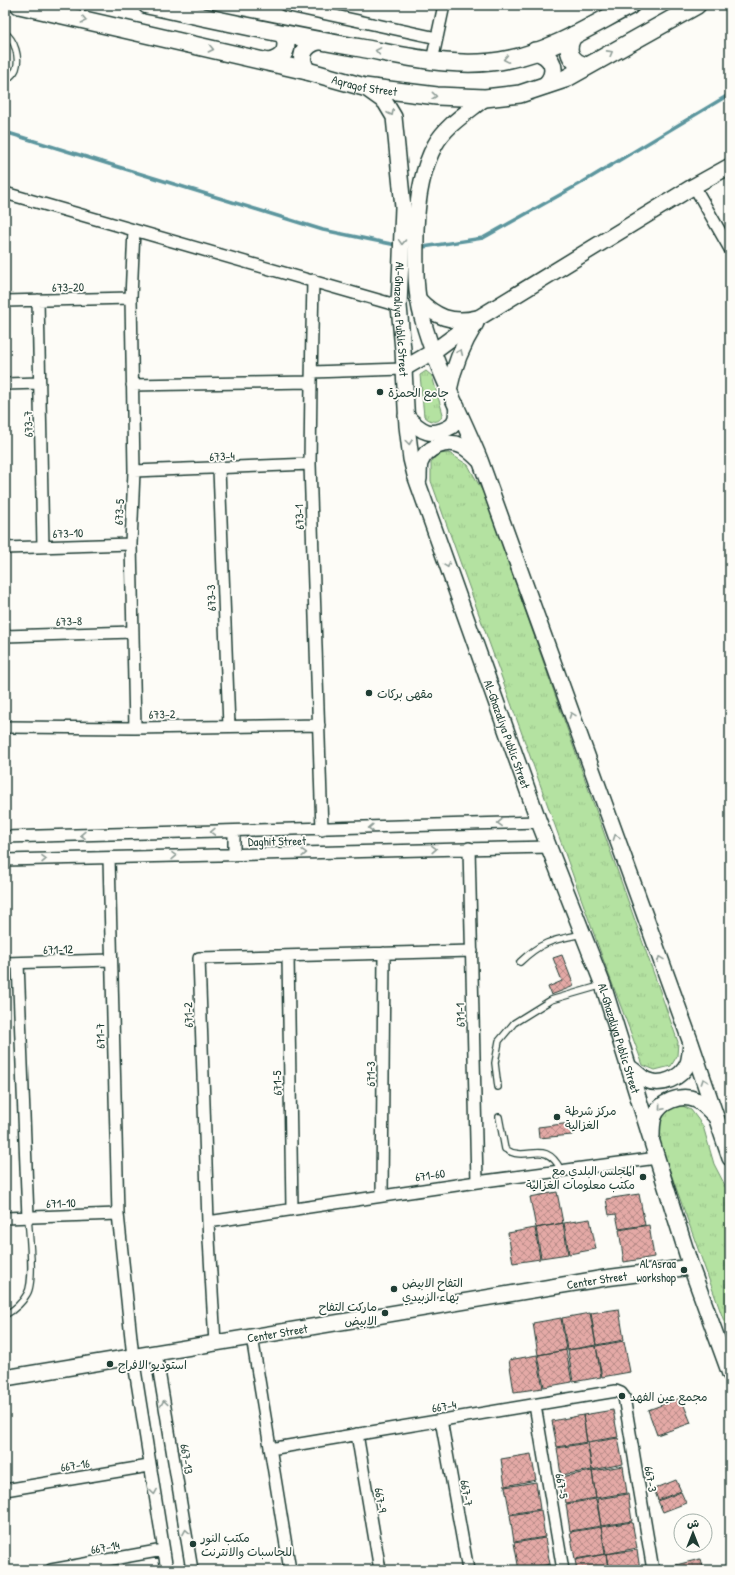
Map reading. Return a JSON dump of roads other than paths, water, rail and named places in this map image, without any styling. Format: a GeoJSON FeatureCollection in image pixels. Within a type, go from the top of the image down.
{"type":"FeatureCollection","features":[{"type":"Feature","properties":{"kind":"main road","name":"Aqraqof Street"},"geometry":{"type":"LineString","coordinates":[[19,5],[307,71],[364,87],[437,96],[486,98],[520,94],[565,79],[697,5]]}},
{"type":"Feature","properties":{"kind":"main road"},"geometry":{"type":"LineString","coordinates":[[147,5],[171,8],[318,41],[432,61],[458,64],[484,63],[511,59],[550,47],[574,35],[610,11],[631,5]]}},
{"type":"Feature","properties":{"kind":"main road"},"geometry":{"type":"LineString","coordinates":[[269,62],[275,61],[285,52],[287,46],[283,34]]}},
{"type":"Feature","properties":{"kind":"main road"},"geometry":{"type":"LineString","coordinates":[[574,35],[568,48],[570,55],[574,61],[580,65],[587,66]]}},
{"type":"Feature","properties":{"kind":"main road"},"geometry":{"type":"LineString","coordinates":[[307,71],[303,65],[303,52],[306,46],[318,41]]}},
{"type":"Feature","properties":{"kind":"main road"},"geometry":{"type":"LineString","coordinates":[[535,51],[543,53],[553,64],[554,72],[546,85]]}},
{"type":"Feature","properties":{"kind":"main road","name":"Al-Ghazaliya Public Street"},"geometry":{"type":"LineString","coordinates":[[364,87],[385,102],[394,117],[403,206],[399,306],[406,416],[411,459],[418,484],[539,822],[603,984],[691,1267],[730,1374]]}},
{"type":"Feature","properties":{"kind":"main road","name":"Al-Ghazaliya Public Street"},"geometry":{"type":"LineString","coordinates":[[486,98],[448,128],[435,145],[425,169],[417,208],[416,263],[418,299],[422,317],[449,390],[480,460],[691,1043],[730,1158]]}},
{"type":"Feature","properties":{"kind":"main road"},"geometry":{"type":"LineString","coordinates":[[404,369],[434,351],[480,318],[694,186],[730,166]]}},
{"type":"Feature","properties":{"kind":"main road"},"geometry":{"type":"LineString","coordinates":[[418,299],[427,309],[439,316],[452,320],[466,321],[480,318]]}},
{"type":"Feature","properties":{"kind":"main road"},"geometry":{"type":"LineString","coordinates":[[449,390],[453,370],[460,352],[480,318]]}},
{"type":"Feature","properties":{"kind":"main road"},"geometry":{"type":"LineString","coordinates":[[406,416],[419,429],[429,432],[442,431],[452,426],[456,418],[456,406]]}},
{"type":"Feature","properties":{"kind":"main road"},"geometry":{"type":"LineString","coordinates":[[418,484],[420,464],[424,456],[431,449],[443,444],[452,443],[462,446],[480,460]]}},
{"type":"Feature","properties":{"kind":"main road"},"geometry":{"type":"LineString","coordinates":[[628,1067],[634,1069],[646,1080],[656,1082],[677,1077],[684,1070],[688,1062],[691,1043]]}},
{"type":"Feature","properties":{"kind":"main road"},"geometry":{"type":"LineString","coordinates":[[652,1142],[654,1118],[657,1111],[665,1103],[676,1098],[695,1099],[717,1118]]}},
{"type":"Feature","properties":{"kind":"main road","name":"Center Street"},"geometry":{"type":"LineString","coordinates":[[5,1378],[605,1278],[691,1267]]}},
{"type":"Feature","properties":{"kind":"street"},"geometry":{"type":"LineString","coordinates":[[285,5],[437,38]]}},
{"type":"Feature","properties":{"kind":"street"},"geometry":{"type":"LineString","coordinates":[[432,61],[444,5]]}},
{"type":"Feature","properties":{"kind":"street"},"geometry":{"type":"LineString","coordinates":[[694,186],[730,249]]}},
{"type":"Feature","properties":{"kind":"street"},"geometry":{"type":"LineString","coordinates":[[5,193],[313,280],[399,306]]}},
{"type":"Feature","properties":{"kind":"street","name":"673-5"},"geometry":{"type":"LineString","coordinates":[[134,230],[131,298],[134,471],[131,544],[136,728]]}},
{"type":"Feature","properties":{"kind":"street","name":"673-1"},"geometry":{"type":"LineString","coordinates":[[313,280],[310,464],[322,830]]}},
{"type":"Feature","properties":{"kind":"street","name":"673-20"},"geometry":{"type":"LineString","coordinates":[[5,301],[131,298]]}},
{"type":"Feature","properties":{"kind":"street","name":"673-7"},"geometry":{"type":"LineString","coordinates":[[38,300],[43,547]]}},
{"type":"Feature","properties":{"kind":"street"},"geometry":{"type":"LineString","coordinates":[[132,385],[312,377],[404,369]]}},
{"type":"Feature","properties":{"kind":"street"},"geometry":{"type":"LineString","coordinates":[[5,384],[40,383]]}},
{"type":"Feature","properties":{"kind":"street","name":"673-4"},"geometry":{"type":"LineString","coordinates":[[134,471],[219,469],[310,464]]}},
{"type":"Feature","properties":{"kind":"street","name":"673-3"},"geometry":{"type":"LineString","coordinates":[[219,469],[229,726]]}},
{"type":"Feature","properties":{"kind":"street","name":"673-10"},"geometry":{"type":"LineString","coordinates":[[5,548],[131,544]]}},
{"type":"Feature","properties":{"kind":"street","name":"673-8"},"geometry":{"type":"LineString","coordinates":[[5,636],[133,632]]}},
{"type":"Feature","properties":{"kind":"street","name":"673-2"},"geometry":{"type":"LineString","coordinates":[[5,727],[136,728],[319,725]]}},
{"type":"Feature","properties":{"kind":"street","name":"Daghit Street"},"geometry":{"type":"LineString","coordinates":[[5,837],[322,830],[539,822]]}},
{"type":"Feature","properties":{"kind":"street"},"geometry":{"type":"LineString","coordinates":[[234,832],[234,855]]}},
{"type":"Feature","properties":{"kind":"street","name":"Daghit Street"},"geometry":{"type":"LineString","coordinates":[[5,860],[550,847]]}},
{"type":"Feature","properties":{"kind":"street","name":"671-1"},"geometry":{"type":"LineString","coordinates":[[469,848],[477,1182]]}},
{"type":"Feature","properties":{"kind":"street","name":"671-7"},"geometry":{"type":"LineString","coordinates":[[109,858],[118,1214],[133,1357]]}},
{"type":"Feature","properties":{"kind":"street","name":"671-2"},"geometry":{"type":"LineString","coordinates":[[215,1343],[208,1222],[199,958],[472,951]]}},
{"type":"Feature","properties":{"kind":"street","name":"671-3"},"geometry":{"type":"LineString","coordinates":[[382,1196],[384,953]]}},
{"type":"Feature","properties":{"kind":"street","name":"671-5"},"geometry":{"type":"LineString","coordinates":[[288,956],[292,1209]]}},
{"type":"Feature","properties":{"kind":"street","name":"671-12"},"geometry":{"type":"LineString","coordinates":[[5,963],[111,960]]}},
{"type":"Feature","properties":{"kind":"street"},"geometry":{"type":"LineString","coordinates":[[18,963],[28,1217]]}},
{"type":"Feature","properties":{"kind":"street","name":"671-60"},"geometry":{"type":"LineString","coordinates":[[208,1222],[561,1170],[657,1158]]}},
{"type":"Feature","properties":{"kind":"street","name":"671-10"},"geometry":{"type":"LineString","coordinates":[[5,1218],[118,1214]]}},
{"type":"Feature","properties":{"kind":"street"},"geometry":{"type":"LineString","coordinates":[[252,1337],[290,1570]]}},
{"type":"Feature","properties":{"kind":"street","name":"667-13"},"geometry":{"type":"LineString","coordinates":[[156,1353],[192,1570]]}},
{"type":"Feature","properties":{"kind":"street"},"geometry":{"type":"LineString","coordinates":[[133,1357],[149,1466],[167,1570]]}},
{"type":"Feature","properties":{"kind":"street","name":"667-4"},"geometry":{"type":"LineString","coordinates":[[270,1448],[616,1391],[622,1392]]}},
{"type":"Feature","properties":{"kind":"street","name":"667-3"},"geometry":{"type":"LineString","coordinates":[[622,1392],[653,1570]]}},
{"type":"Feature","properties":{"kind":"street","name":"667-5"},"geometry":{"type":"LineString","coordinates":[[535,1405],[563,1570]]}},
{"type":"Feature","properties":{"kind":"street","name":"667-7"},"geometry":{"type":"LineString","coordinates":[[441,1420],[468,1570]]}},
{"type":"Feature","properties":{"kind":"street","name":"667-9"},"geometry":{"type":"LineString","coordinates":[[357,1434],[380,1570]]}},
{"type":"Feature","properties":{"kind":"street","name":"667-16"},"geometry":{"type":"LineString","coordinates":[[5,1490],[149,1466]]}},
{"type":"Feature","properties":{"kind":"street","name":"667-14"},"geometry":{"type":"LineString","coordinates":[[51,1570],[163,1550]]}},
{"type":"Feature","properties":{"kind":"lane"},"geometry":{"type":"LineString","coordinates":[[5,33],[14,46],[18,58],[16,69],[5,81]]}},
{"type":"Feature","properties":{"kind":"lane"},"geometry":{"type":"LineString","coordinates":[[520,962],[534,948],[552,940],[583,934]]}},
{"type":"Feature","properties":{"kind":"lane"},"geometry":{"type":"LineString","coordinates":[[498,1087],[495,1063],[499,1041],[514,1023],[551,1000],[603,984]]}},
{"type":"Feature","properties":{"kind":"lane"},"geometry":{"type":"LineString","coordinates":[[499,1117],[505,1149],[511,1153],[546,1153],[556,1160],[561,1170]]}},
{"type":"Feature","properties":{"kind":"lane"},"geometry":{"type":"LineString","coordinates":[[5,1315],[14,1310],[28,1293],[31,1276],[28,1217]]}},
{"type":"Feature","properties":{"kind":"waterway"},"geometry":{"type":"LineString","coordinates":[[423,247],[483,238],[583,182],[730,94]]}},
{"type":"Feature","properties":{"kind":"waterway"},"geometry":{"type":"LineString","coordinates":[[5,132],[323,230],[396,245]]}},
{"type":"Feature","properties":{"kind":"place","name":"جامع الحمزة"},"geometry":{"type":"Point","coordinates":[380,392]}},
{"type":"Feature","properties":{"kind":"place","name":"مقهى بركات"},"geometry":{"type":"Point","coordinates":[369,693]}},
{"type":"Feature","properties":{"kind":"place","name":"مركز شرطة الغزالية"},"geometry":{"type":"Point","coordinates":[557,1117]}},
{"type":"Feature","properties":{"kind":"place","name":"المجلس البلدي مع مكتب معلومات الغزالية"},"geometry":{"type":"Point","coordinates":[643,1177]}},
{"type":"Feature","properties":{"kind":"place","name":"Al Asraa workshop"},"geometry":{"type":"Point","coordinates":[684,1270]}},
{"type":"Feature","properties":{"kind":"place","name":"التفاح الابيض بهاء الزبيدي"},"geometry":{"type":"Point","coordinates":[394,1289]}},
{"type":"Feature","properties":{"kind":"place","name":"ماركت التفاح الابيض"},"geometry":{"type":"Point","coordinates":[385,1313]}},
{"type":"Feature","properties":{"kind":"place","name":"استوديو الافراح"},"geometry":{"type":"Point","coordinates":[110,1364]}},
{"type":"Feature","properties":{"kind":"place","name":"مجمع عين الفهد"},"geometry":{"type":"Point","coordinates":[622,1396]}},
{"type":"Feature","properties":{"kind":"place","name":"مكتب النور للحاسبات والانترنت"},"geometry":{"type":"Point","coordinates":[193,1544]}}]}
